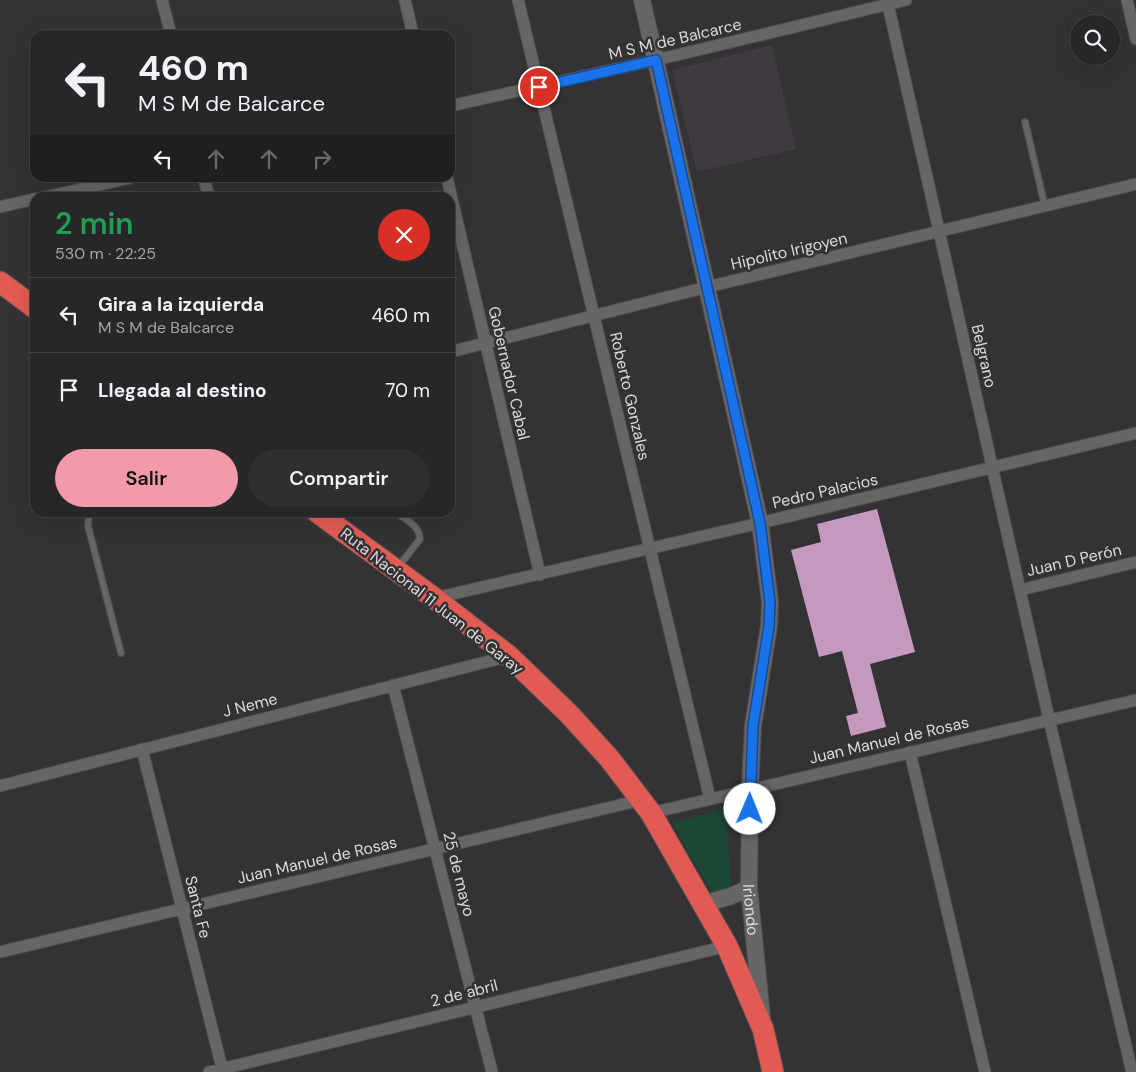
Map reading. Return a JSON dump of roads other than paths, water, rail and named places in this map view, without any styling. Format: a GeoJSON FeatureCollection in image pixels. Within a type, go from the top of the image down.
{"type":"FeatureCollection","features":[{"type":"Feature","properties":{"kind":"highway"},"geometry":{"type":"LineString","coordinates":[[0,282],[30,304]]}},
{"type":"Feature","properties":{"kind":"highway","name":"Ruta Nacional 11 Juan de Garay"},"geometry":{"type":"LineString","coordinates":[[324,517],[509,656],[569,714],[609,758],[646,806],[727,946],[763,1029],[773,1072]]}},
{"type":"Feature","properties":{"kind":"main road","name":"Iriondo"},"geometry":{"type":"LineString","coordinates":[[642,0],[760,523],[770,602],[769,626],[753,726],[750,789],[750,888],[763,1029]]}},
{"type":"Feature","properties":{"kind":"main road"},"geometry":{"type":"LineString","coordinates":[[704,904],[750,888]]}},
{"type":"Feature","properties":{"kind":"street"},"geometry":{"type":"LineString","coordinates":[[162,0],[170,30]]}},
{"type":"Feature","properties":{"kind":"street"},"geometry":{"type":"LineString","coordinates":[[405,0],[412,30]]}},
{"type":"Feature","properties":{"kind":"street","name":"Roberto Gonzales"},"geometry":{"type":"LineString","coordinates":[[518,0],[710,799]]}},
{"type":"Feature","properties":{"kind":"street","name":"M S M de Balcarce"},"geometry":{"type":"LineString","coordinates":[[455,105],[656,60],[887,2],[906,0]]}},
{"type":"Feature","properties":{"kind":"street"},"geometry":{"type":"LineString","coordinates":[[1127,0],[1136,39]]}},
{"type":"Feature","properties":{"kind":"street","name":"Belgrano"},"geometry":{"type":"LineString","coordinates":[[887,2],[1049,720],[1132,1072]]}},
{"type":"Feature","properties":{"kind":"street"},"geometry":{"type":"LineString","coordinates":[[68,192],[112,182]]}},
{"type":"Feature","properties":{"kind":"street","name":"Hipolito Irigoyen"},"geometry":{"type":"LineString","coordinates":[[455,351],[707,287],[1136,184]]}},
{"type":"Feature","properties":{"kind":"street"},"geometry":{"type":"LineString","coordinates":[[0,207],[30,200]]}},
{"type":"Feature","properties":{"kind":"street","name":"Gobernador Cabal"},"geometry":{"type":"LineString","coordinates":[[455,212],[540,575]]}},
{"type":"Feature","properties":{"kind":"street","name":"Pedro Palacios"},"geometry":{"type":"LineString","coordinates":[[434,598],[760,523],[1136,432]]}},
{"type":"Feature","properties":{"kind":"street","name":"Juan D Perón"},"geometry":{"type":"LineString","coordinates":[[1020,590],[1136,562]]}},
{"type":"Feature","properties":{"kind":"street","name":"J Neme"},"geometry":{"type":"LineString","coordinates":[[0,786],[509,656]]}},
{"type":"Feature","properties":{"kind":"street","name":"25 de mayo"},"geometry":{"type":"LineString","coordinates":[[393,685],[492,1072]]}},
{"type":"Feature","properties":{"kind":"street","name":"Juan Manuel de Rosas"},"geometry":{"type":"LineString","coordinates":[[0,952],[435,849],[646,806],[710,799],[1136,700]]}},
{"type":"Feature","properties":{"kind":"street","name":"Santa Fe"},"geometry":{"type":"LineString","coordinates":[[142,749],[222,1070]]}},
{"type":"Feature","properties":{"kind":"street"},"geometry":{"type":"LineString","coordinates":[[910,752],[985,1072]]}},
{"type":"Feature","properties":{"kind":"street","name":"2 de abril"},"geometry":{"type":"LineString","coordinates":[[209,1072],[727,946]]}},
{"type":"Feature","properties":{"kind":"lane"},"geometry":{"type":"LineString","coordinates":[[1025,122],[1045,206]]}},
{"type":"Feature","properties":{"kind":"lane"},"geometry":{"type":"LineString","coordinates":[[89,517],[88,526],[121,653]]}},
{"type":"Feature","properties":{"kind":"lane"},"geometry":{"type":"LineString","coordinates":[[396,570],[420,540],[420,533],[417,527],[402,517]]}}]}
